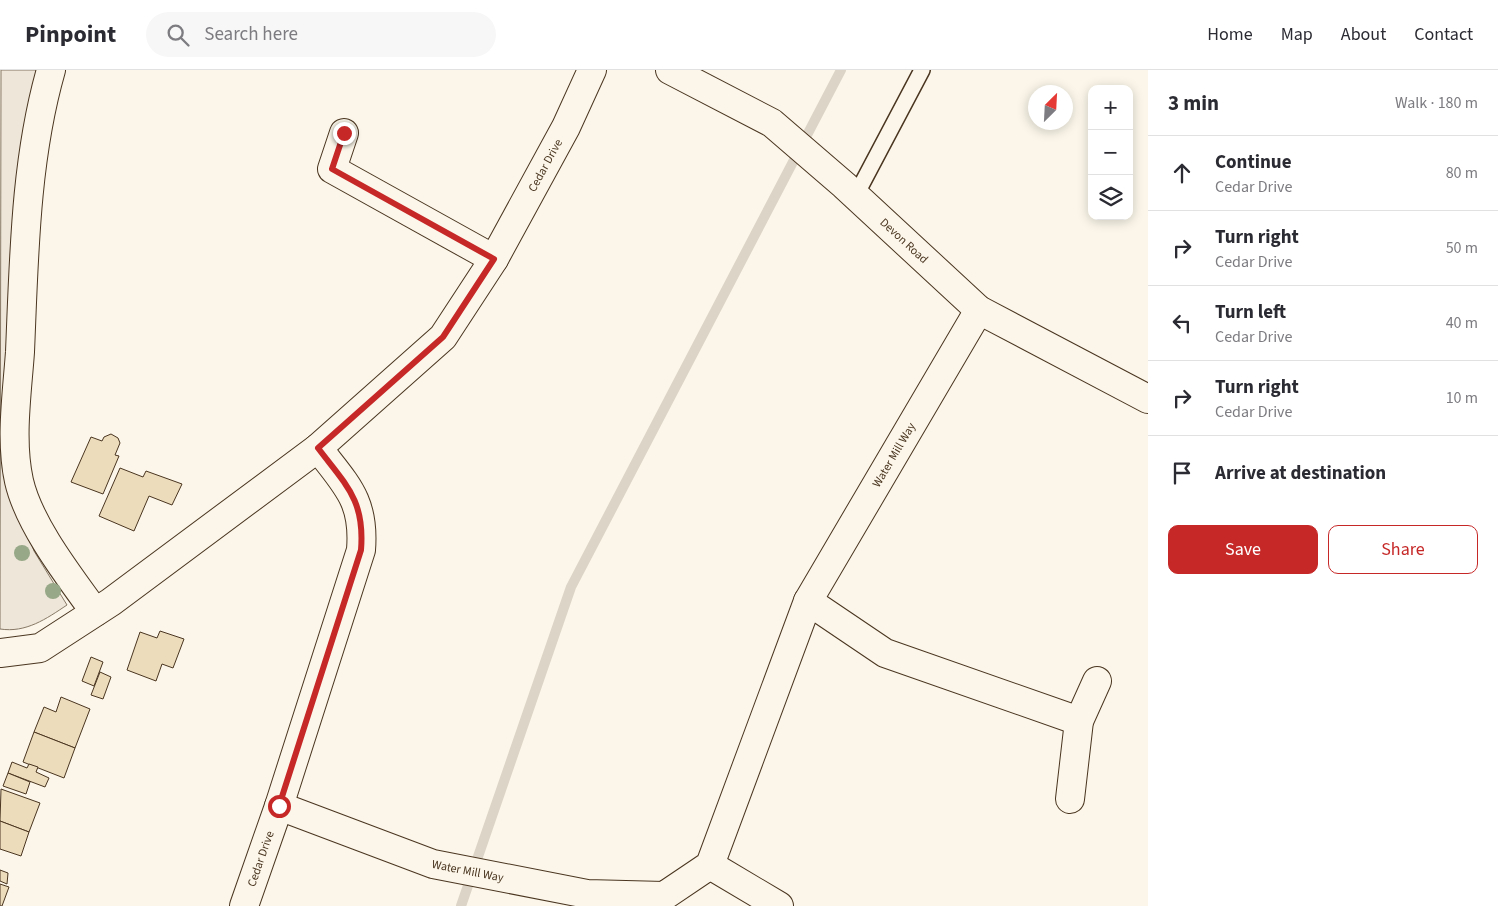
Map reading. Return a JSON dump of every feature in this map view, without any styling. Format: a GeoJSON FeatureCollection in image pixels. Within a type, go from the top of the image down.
{"type":"FeatureCollection","features":[{"type":"Feature","properties":{"kind":"street"},"geometry":{"type":"LineString","coordinates":[[51,70],[34,149],[28,212],[15,436],[19,482],[48,544],[95,612]]}},
{"type":"Feature","properties":{"kind":"street","name":"Cedar Drive"},"geometry":{"type":"LineString","coordinates":[[0,653],[40,648],[95,612],[318,448],[443,337],[494,259],[566,127],[592,70]]}},
{"type":"Feature","properties":{"kind":"street","name":"Devon Road"},"geometry":{"type":"LineString","coordinates":[[670,70],[772,123],[850,190],[979,310],[1148,398]]}},
{"type":"Feature","properties":{"kind":"street"},"geometry":{"type":"LineString","coordinates":[[344,133],[332,169],[494,259]]}},
{"type":"Feature","properties":{"kind":"street","name":"Water Mill Way"},"geometry":{"type":"LineString","coordinates":[[279,806],[433,864],[587,894],[662,901],[710,865],[808,600],[979,310]]}},
{"type":"Feature","properties":{"kind":"street","name":"Cedar Drive"},"geometry":{"type":"LineString","coordinates":[[244,906],[279,806],[361,550],[363,527],[358,506],[345,481],[318,448]]}},
{"type":"Feature","properties":{"kind":"street"},"geometry":{"type":"LineString","coordinates":[[808,600],[885,654],[1079,721]]}},
{"type":"Feature","properties":{"kind":"street"},"geometry":{"type":"LineString","coordinates":[[1070,799],[1079,721],[1097,681]]}},
{"type":"Feature","properties":{"kind":"street"},"geometry":{"type":"LineString","coordinates":[[710,865],[779,906]]}},
{"type":"Feature","properties":{"kind":"lane"},"geometry":{"type":"LineString","coordinates":[[850,190],[922,70]]}},
{"type":"Feature","properties":{"kind":"shaded area"},"geometry":{"type":"Polygon","coordinates":[[[1,70],[38,70],[10,480],[34,551],[67,605],[35,624],[9,630],[0,629],[1,70]]]}},
{"type":"Feature","properties":{"kind":"building"},"geometry":{"type":"Polygon","coordinates":[[[111,434],[118,438],[120,443],[115,455],[119,456],[103,494],[71,482],[91,437],[102,441],[104,437],[111,434]]]}},
{"type":"Feature","properties":{"kind":"building"},"geometry":{"type":"Polygon","coordinates":[[[120,468],[143,477],[146,471],[182,484],[172,505],[149,496],[134,531],[99,516],[120,468]]]}},
{"type":"Feature","properties":{"kind":"building"},"geometry":{"type":"Polygon","coordinates":[[[160,631],[184,639],[173,668],[162,664],[156,681],[127,670],[140,632],[157,638],[160,631]]]}},
{"type":"Feature","properties":{"kind":"building"},"geometry":{"type":"Polygon","coordinates":[[[91,657],[103,662],[94,686],[82,681],[91,657]]]}},
{"type":"Feature","properties":{"kind":"building"},"geometry":{"type":"Polygon","coordinates":[[[100,672],[111,677],[103,699],[91,695],[100,672]]]}},
{"type":"Feature","properties":{"kind":"building"},"geometry":{"type":"Polygon","coordinates":[[[61,697],[90,709],[75,748],[34,732],[44,707],[56,712],[61,697]]]}},
{"type":"Feature","properties":{"kind":"building"},"geometry":{"type":"Polygon","coordinates":[[[34,732],[75,748],[64,778],[23,762],[34,732]]]}},
{"type":"Feature","properties":{"kind":"building"},"geometry":{"type":"Polygon","coordinates":[[[12,762],[27,768],[29,764],[38,767],[36,772],[49,778],[45,787],[8,773],[12,762]]]}},
{"type":"Feature","properties":{"kind":"building"},"geometry":{"type":"Polygon","coordinates":[[[8,773],[30,782],[26,794],[3,786],[8,773]]]}},
{"type":"Feature","properties":{"kind":"building"},"geometry":{"type":"Polygon","coordinates":[[[1,789],[40,803],[29,832],[0,821],[1,789]]]}},
{"type":"Feature","properties":{"kind":"building"},"geometry":{"type":"Polygon","coordinates":[[[0,821],[29,832],[21,856],[0,849],[0,821]]]}},
{"type":"Feature","properties":{"kind":"building"},"geometry":{"type":"Polygon","coordinates":[[[0,870],[8,873],[7,884],[0,881],[0,870]]]}},
{"type":"Feature","properties":{"kind":"building"},"geometry":{"type":"Polygon","coordinates":[[[0,884],[9,887],[2,906],[0,906],[0,884]]]}},
{"type":"Feature","properties":{"kind":"waterway"},"geometry":{"type":"LineString","coordinates":[[461,906],[571,587],[841,70]]}},
{"type":"Feature","properties":{"kind":"route"},"geometry":{"type":"LineString","coordinates":[[279,806],[361,550],[363,527],[358,506],[345,481],[318,448],[443,337],[494,259],[332,169],[344,133]]}}]}
